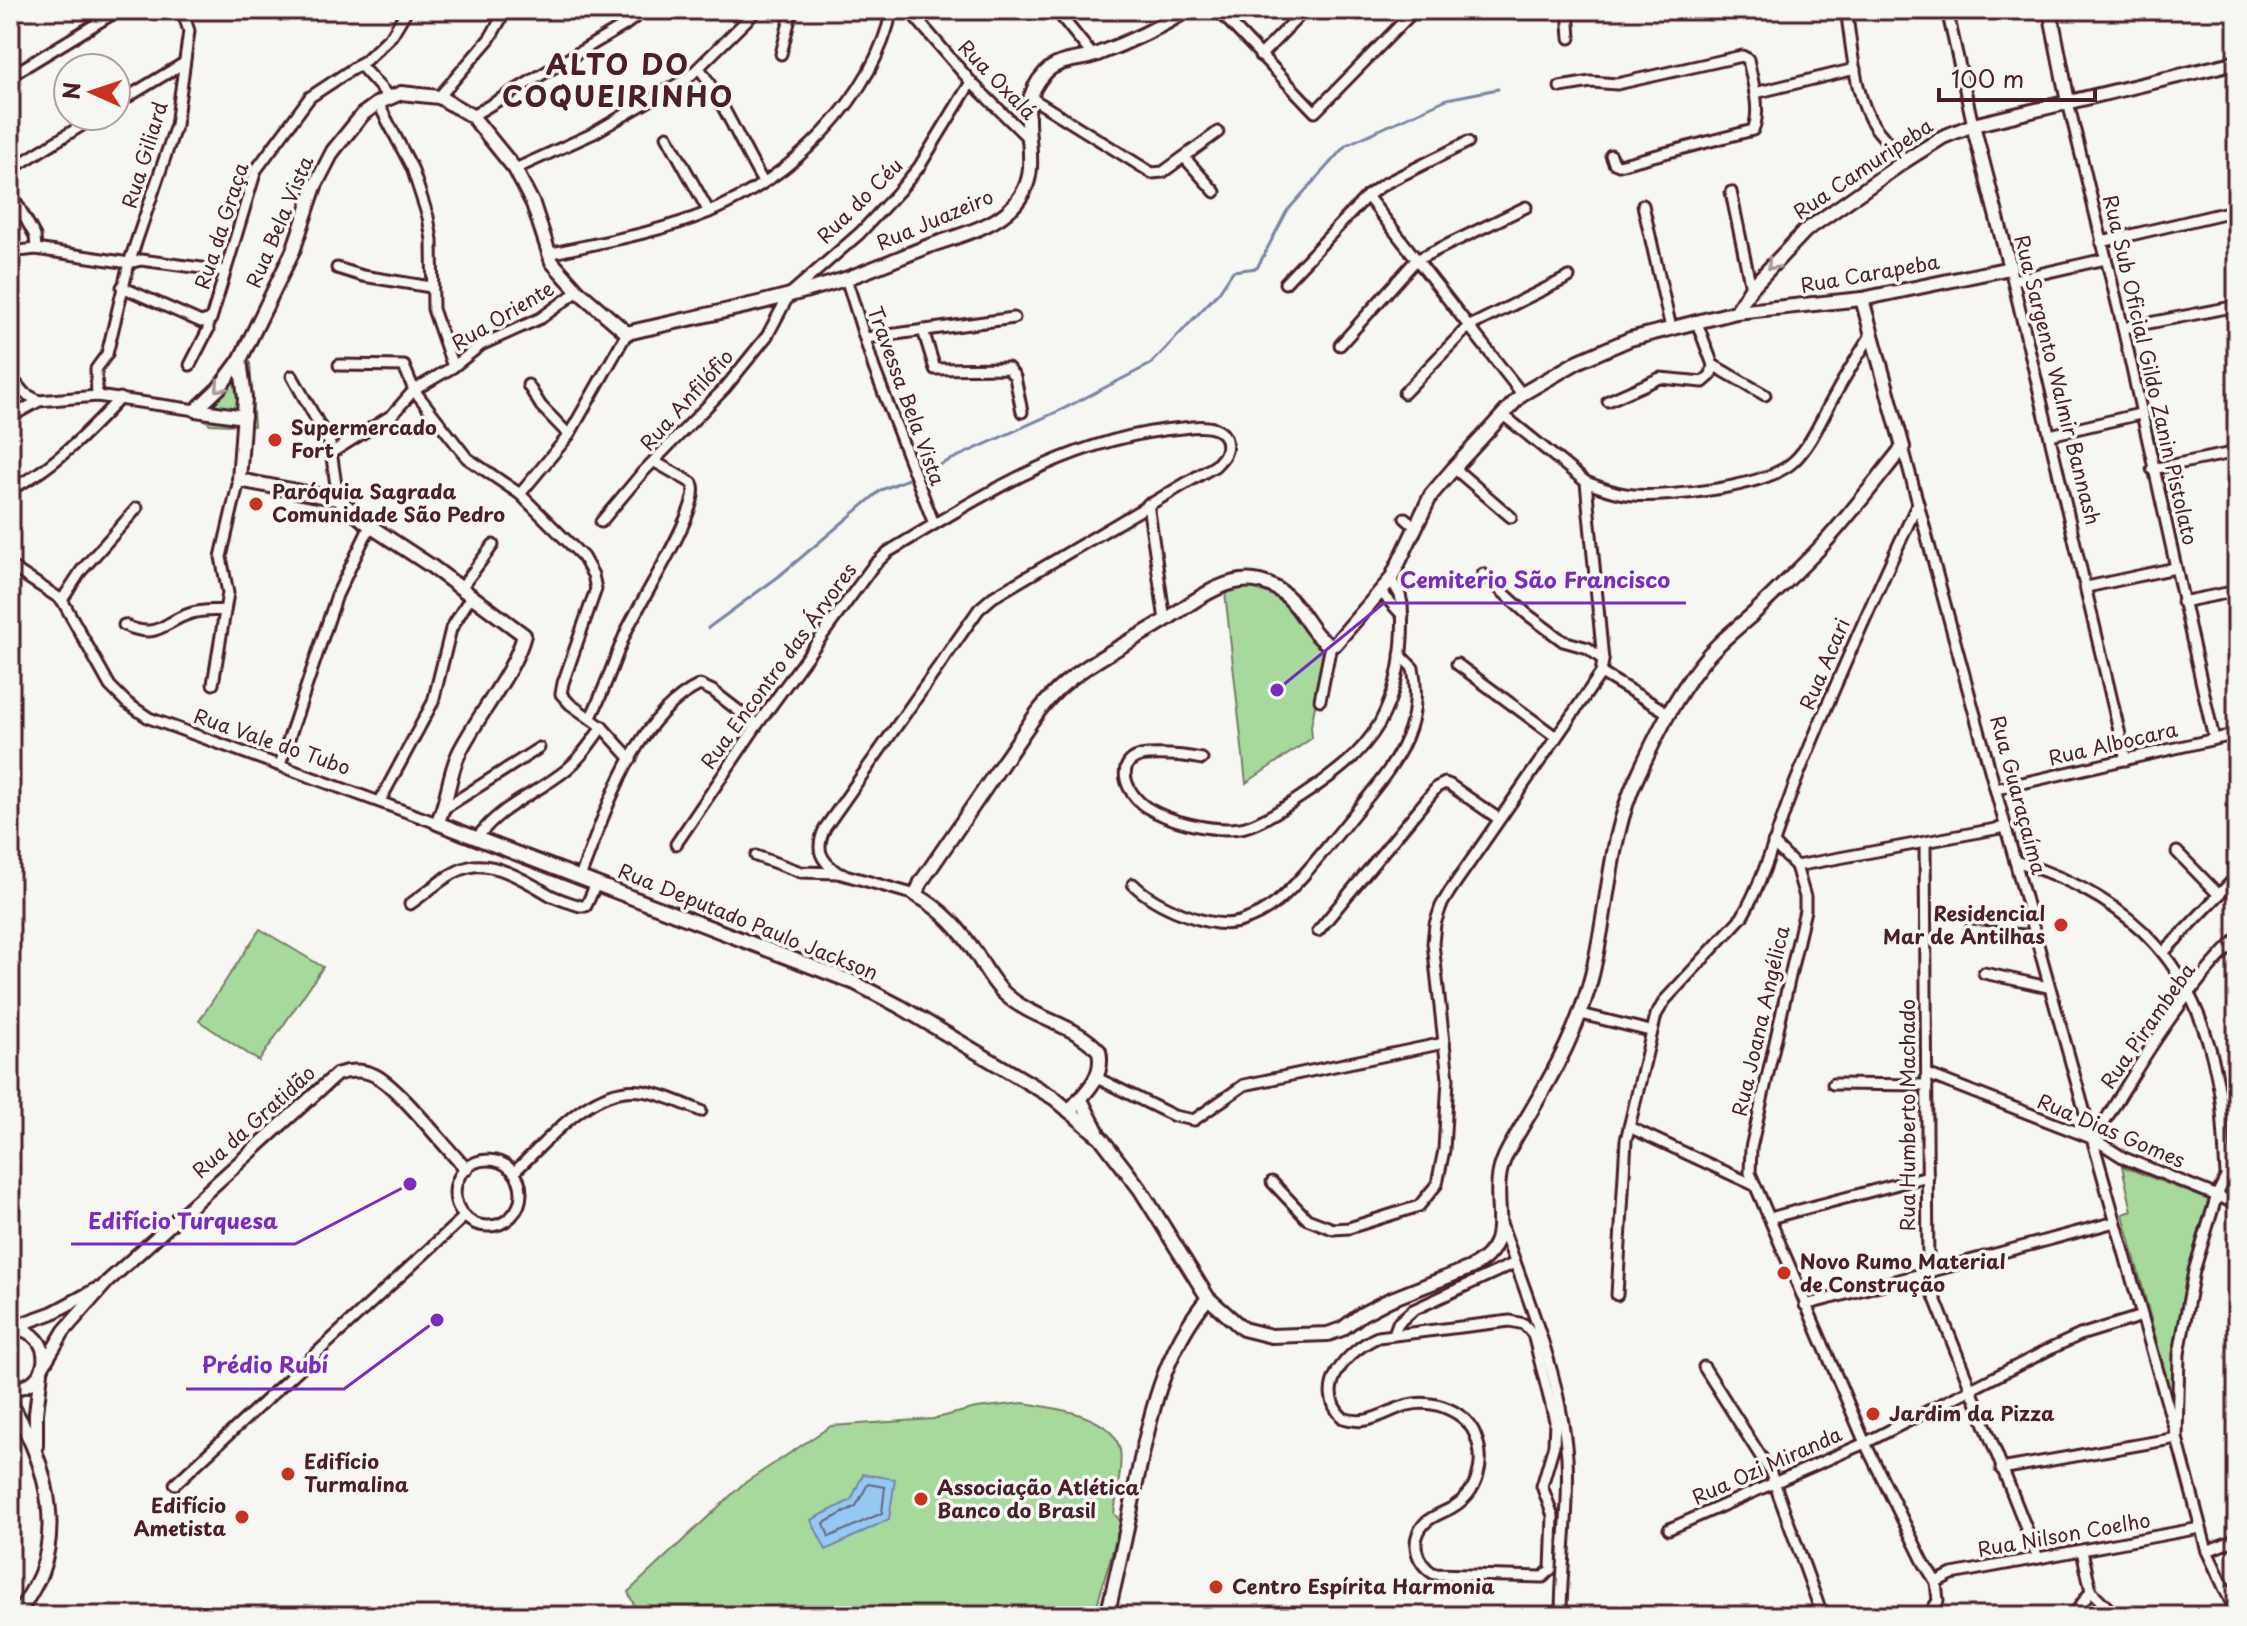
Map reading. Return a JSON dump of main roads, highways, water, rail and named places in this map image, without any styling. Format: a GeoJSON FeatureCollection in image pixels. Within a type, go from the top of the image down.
{"type":"FeatureCollection","features":[{"type":"Feature","properties":{"kind":"main road","name":"Rua Juazeiro"},"geometry":{"type":"LineString","coordinates":[[627,333],[789,295],[846,278],[978,228],[1004,214],[1019,200],[1027,184],[1032,157],[1028,138],[1030,97],[1035,85],[1054,65],[1093,56],[1188,10]]}},
{"type":"Feature","properties":{"kind":"main road","name":"Rua Sub Oficial Gildo Zanin Pistolato"},"geometry":{"type":"LineString","coordinates":[[2050,10],[2068,102]]}},
{"type":"Feature","properties":{"kind":"main road","name":"Rua Camuripeba"},"geometry":{"type":"LineString","coordinates":[[1736,312],[1751,288],[1805,231],[1943,137],[1973,125],[2237,62]]}},
{"type":"Feature","properties":{"kind":"main road","name":"Rua Bela Vista"},"geometry":{"type":"LineString","coordinates":[[244,417],[196,410],[219,388],[240,360],[293,251],[323,169],[346,132],[363,114],[401,93],[439,97],[472,116],[515,169],[533,204],[548,254],[559,272],[627,333]]}},
{"type":"Feature","properties":{"kind":"main road","name":"Rua Sargento Walmir Bannash"},"geometry":{"type":"LineString","coordinates":[[1973,125],[2011,274]]}},
{"type":"Feature","properties":{"kind":"main road","name":"Rua Carapeba"},"geometry":{"type":"LineString","coordinates":[[1736,312],[1862,299],[2011,274]]}},
{"type":"Feature","properties":{"kind":"main road","name":"Rua Guaraçaíma"},"geometry":{"type":"LineString","coordinates":[[1501,1223],[1498,1192],[1504,1159],[1562,1060],[1581,1014],[1596,958],[1628,799],[1668,713],[1700,665],[1719,643],[1815,552],[1903,447],[1862,299]]}},
{"type":"Feature","properties":{"kind":"main road"},"geometry":{"type":"LineString","coordinates":[[1069,1111],[1097,1078],[1101,1060],[1099,1051],[1076,1033],[1034,1014],[1004,994],[952,922],[940,910],[916,895],[921,882],[1047,701],[1078,673],[1206,594],[1235,582],[1264,582],[1288,596],[1322,640],[1331,645],[1341,639],[1391,579],[1409,522],[1522,394],[1579,361],[1630,339],[1736,312]]}},
{"type":"Feature","properties":{"kind":"main road"},"geometry":{"type":"LineString","coordinates":[[240,360],[244,380],[244,417]]}},
{"type":"Feature","properties":{"kind":"main road","name":"Rua Vale do Tubo"},"geometry":{"type":"LineString","coordinates":[[244,417],[239,480],[338,499],[370,526],[521,630],[523,642],[461,749],[451,775],[445,808],[437,823],[580,877]]}},
{"type":"Feature","properties":{"kind":"main road","name":"Rua Deputado Paulo Jackson"},"geometry":{"type":"LineString","coordinates":[[580,877],[855,983],[1035,1086],[1101,1138]]}},
{"type":"Feature","properties":{"kind":"main road","name":"Rua Deputado Paulo Jackson"},"geometry":{"type":"LineString","coordinates":[[1080,1098],[1101,1138],[1140,1189],[1208,1298],[1243,1329],[1257,1334],[1328,1334],[1342,1329],[1389,1300],[1480,1263],[1495,1247],[1501,1223]]}},
{"type":"Feature","properties":{"kind":"main road"},"geometry":{"type":"LineString","coordinates":[[1107,1616],[1159,1385],[1189,1324],[1208,1298]]}},
{"type":"Feature","properties":{"kind":"main road","name":"Rua da Gratidão"},"geometry":{"type":"LineString","coordinates":[[17,1616],[40,1576],[49,1541],[49,1506],[37,1457],[36,1413],[42,1369]]}},
{"type":"Feature","properties":{"kind":"main road","name":"Rua da Gratidão"},"geometry":{"type":"LineString","coordinates":[[10,1403],[37,1457]]}},
{"type":"Feature","properties":{"kind":"water"},"geometry":{"type":"Polygon","coordinates":[[[863,1474],[895,1479],[889,1519],[826,1550],[811,1520],[851,1500],[863,1474]]]}},
{"type":"Feature","properties":{"kind":"waterway"},"geometry":{"type":"LineString","coordinates":[[917,475],[1063,409],[1151,364],[1219,292],[1233,271],[1257,268],[1287,211],[1346,145],[1447,99],[1498,89]]}},
{"type":"Feature","properties":{"kind":"waterway"},"geometry":{"type":"LineString","coordinates":[[708,628],[778,577],[881,490],[908,479]]}},
{"type":"Feature","properties":{"kind":"place","name":"Supermercado Fort"},"geometry":{"type":"Point","coordinates":[275,440]}},
{"type":"Feature","properties":{"kind":"place","name":"Paróquia Sagrada Comunidade São Pedro"},"geometry":{"type":"Point","coordinates":[256,504]}},
{"type":"Feature","properties":{"kind":"place","name":"Cemiterio São Francisco"},"geometry":{"type":"Point","coordinates":[1277,690]}},
{"type":"Feature","properties":{"kind":"place","name":"Residencial Mar de Antilhas"},"geometry":{"type":"Point","coordinates":[2061,925]}},
{"type":"Feature","properties":{"kind":"place","name":"Edifício Turquesa"},"geometry":{"type":"Point","coordinates":[410,1184]}},
{"type":"Feature","properties":{"kind":"place","name":"Novo Rumo Material de Construção"},"geometry":{"type":"Point","coordinates":[1784,1273]}},
{"type":"Feature","properties":{"kind":"place","name":"Prédio Rubí"},"geometry":{"type":"Point","coordinates":[437,1320]}},
{"type":"Feature","properties":{"kind":"place","name":"Jardim da Pizza"},"geometry":{"type":"Point","coordinates":[1873,1414]}},
{"type":"Feature","properties":{"kind":"place","name":"Edifício Turmalina"},"geometry":{"type":"Point","coordinates":[288,1474]}},
{"type":"Feature","properties":{"kind":"place","name":"Associação Atlética Banco do Brasil"},"geometry":{"type":"Point","coordinates":[921,1499]}},
{"type":"Feature","properties":{"kind":"place","name":"Edifício Ametista"},"geometry":{"type":"Point","coordinates":[242,1517]}},
{"type":"Feature","properties":{"kind":"place","name":"Centro Espírita Harmonia"},"geometry":{"type":"Point","coordinates":[1216,1587]}},
{"type":"Feature","properties":{"kind":"district","name":"ALTO DO COQUEIRINHO"},"geometry":{"type":"Point","coordinates":[618,81]}}]}
